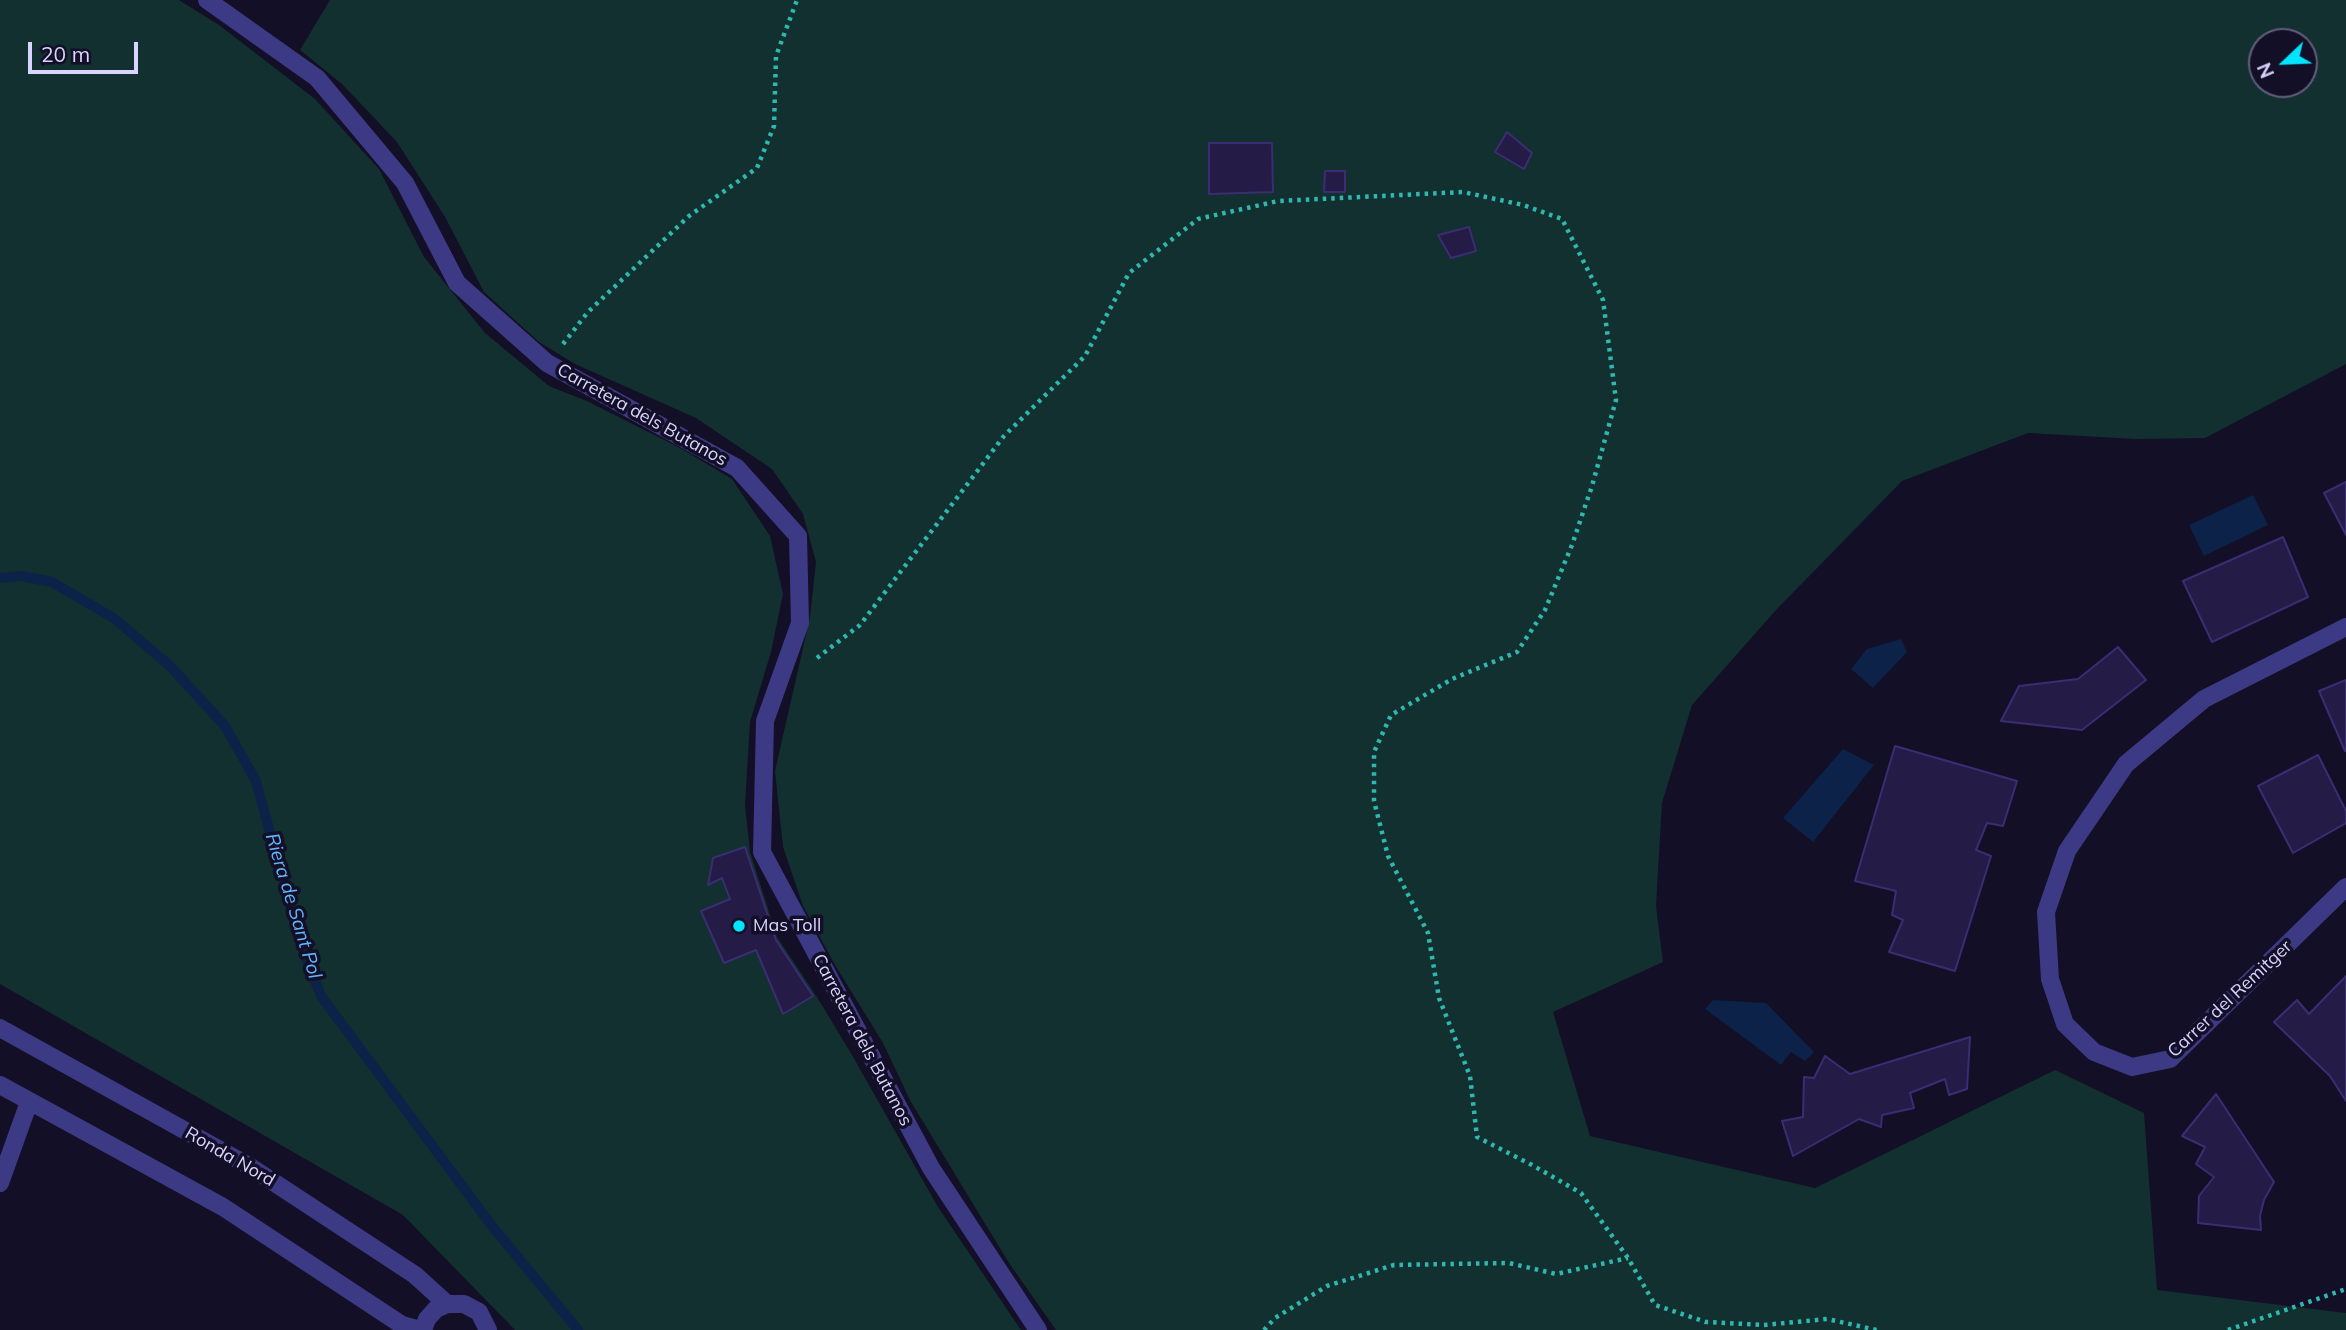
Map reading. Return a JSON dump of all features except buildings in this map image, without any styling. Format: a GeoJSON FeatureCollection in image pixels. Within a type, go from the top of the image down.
{"type":"FeatureCollection","features":[{"type":"Feature","properties":{"kind":"street","name":"Carretera dels Butanos"},"geometry":{"type":"LineString","coordinates":[[208,0],[317,78],[405,183],[457,283],[547,363],[737,468],[798,536],[800,623],[765,721],[762,852],[931,1168],[1038,1330]]}},
{"type":"Feature","properties":{"kind":"street","name":"Carrer del Remitger"},"geometry":{"type":"LineString","coordinates":[[2346,627],[2204,699],[2126,764],[2067,851],[2046,912],[2050,979],[2065,1024],[2094,1052],[2132,1068],[2170,1059],[2346,887]]}},
{"type":"Feature","properties":{"kind":"street","name":"Ronda Nord"},"geometry":{"type":"LineString","coordinates":[[0,1028],[249,1166],[415,1275],[447,1304],[464,1304],[479,1312],[488,1330]]}},
{"type":"Feature","properties":{"kind":"street"},"geometry":{"type":"LineString","coordinates":[[0,1085],[223,1207],[402,1325],[421,1330],[436,1309],[447,1304]]}},
{"type":"Feature","properties":{"kind":"street"},"geometry":{"type":"LineString","coordinates":[[0,1183],[29,1102]]}},
{"type":"Feature","properties":{"kind":"path"},"geometry":{"type":"LineString","coordinates":[[547,363],[588,312],[689,216],[757,168],[774,126],[776,55],[797,0]]}},
{"type":"Feature","properties":{"kind":"path"},"geometry":{"type":"LineString","coordinates":[[777,688],[860,625],[1004,436],[1085,356],[1129,273],[1198,219],[1279,201],[1463,192],[1523,205],[1562,219],[1603,300],[1616,400],[1572,545],[1545,610],[1517,652],[1452,679],[1391,715],[1374,752],[1374,801],[1388,856],[1428,933],[1439,999],[1470,1076],[1477,1138],[1581,1193],[1628,1258],[1655,1305],[1706,1322],[1763,1325],[1827,1319],[1877,1330]]}},
{"type":"Feature","properties":{"kind":"path"},"geometry":{"type":"LineString","coordinates":[[1264,1330],[1275,1318],[1327,1286],[1394,1265],[1509,1263],[1556,1274],[1628,1258]]}},
{"type":"Feature","properties":{"kind":"path"},"geometry":{"type":"LineString","coordinates":[[2228,1330],[2346,1289]]}},
{"type":"Feature","properties":{"kind":"green space"},"geometry":{"type":"Polygon","coordinates":[[[0,0],[179,0],[219,25],[315,99],[379,169],[424,257],[485,333],[549,386],[589,402],[682,449],[732,479],[770,536],[783,594],[771,652],[750,722],[745,805],[750,852],[777,937],[852,1055],[938,1207],[1021,1330],[515,1330],[403,1215],[0,984],[0,0]]]}},
{"type":"Feature","properties":{"kind":"green space"},"geometry":{"type":"Polygon","coordinates":[[[330,0],[2346,0],[2346,364],[2205,438],[2136,439],[2028,433],[1902,481],[1776,610],[1692,705],[1662,803],[1656,906],[1663,962],[1553,1012],[1590,1136],[1815,1188],[2055,1070],[2144,1113],[2157,1290],[2346,1313],[2346,1330],[1056,1330],[1009,1263],[911,1102],[883,1043],[835,965],[803,906],[783,847],[775,771],[810,617],[816,562],[803,514],[772,469],[696,418],[575,364],[539,342],[484,292],[445,217],[397,142],[342,84],[300,50],[330,0]]]}},
{"type":"Feature","properties":{"kind":"water"},"geometry":{"type":"Polygon","coordinates":[[[2253,495],[2268,525],[2204,556],[2189,525],[2253,495]]]}},
{"type":"Feature","properties":{"kind":"water"},"geometry":{"type":"Polygon","coordinates":[[[1901,639],[1907,652],[1873,688],[1851,669],[1867,649],[1901,639]]]}},
{"type":"Feature","properties":{"kind":"water"},"geometry":{"type":"Polygon","coordinates":[[[1843,749],[1874,765],[1813,842],[1783,818],[1843,749]]]}},
{"type":"Feature","properties":{"kind":"water"},"geometry":{"type":"Polygon","coordinates":[[[1713,1000],[1766,1003],[1814,1052],[1805,1061],[1791,1052],[1781,1065],[1705,1009],[1713,1000]]]}},
{"type":"Feature","properties":{"kind":"waterway","name":"Riera de Sant Pol"},"geometry":{"type":"LineString","coordinates":[[0,578],[21,576],[52,582],[115,619],[170,666],[225,726],[256,781],[299,939],[321,996],[492,1226],[578,1330]]}},
{"type":"Feature","properties":{"kind":"place","name":"Mas Toll"},"geometry":{"type":"Point","coordinates":[739,926]}}]}
